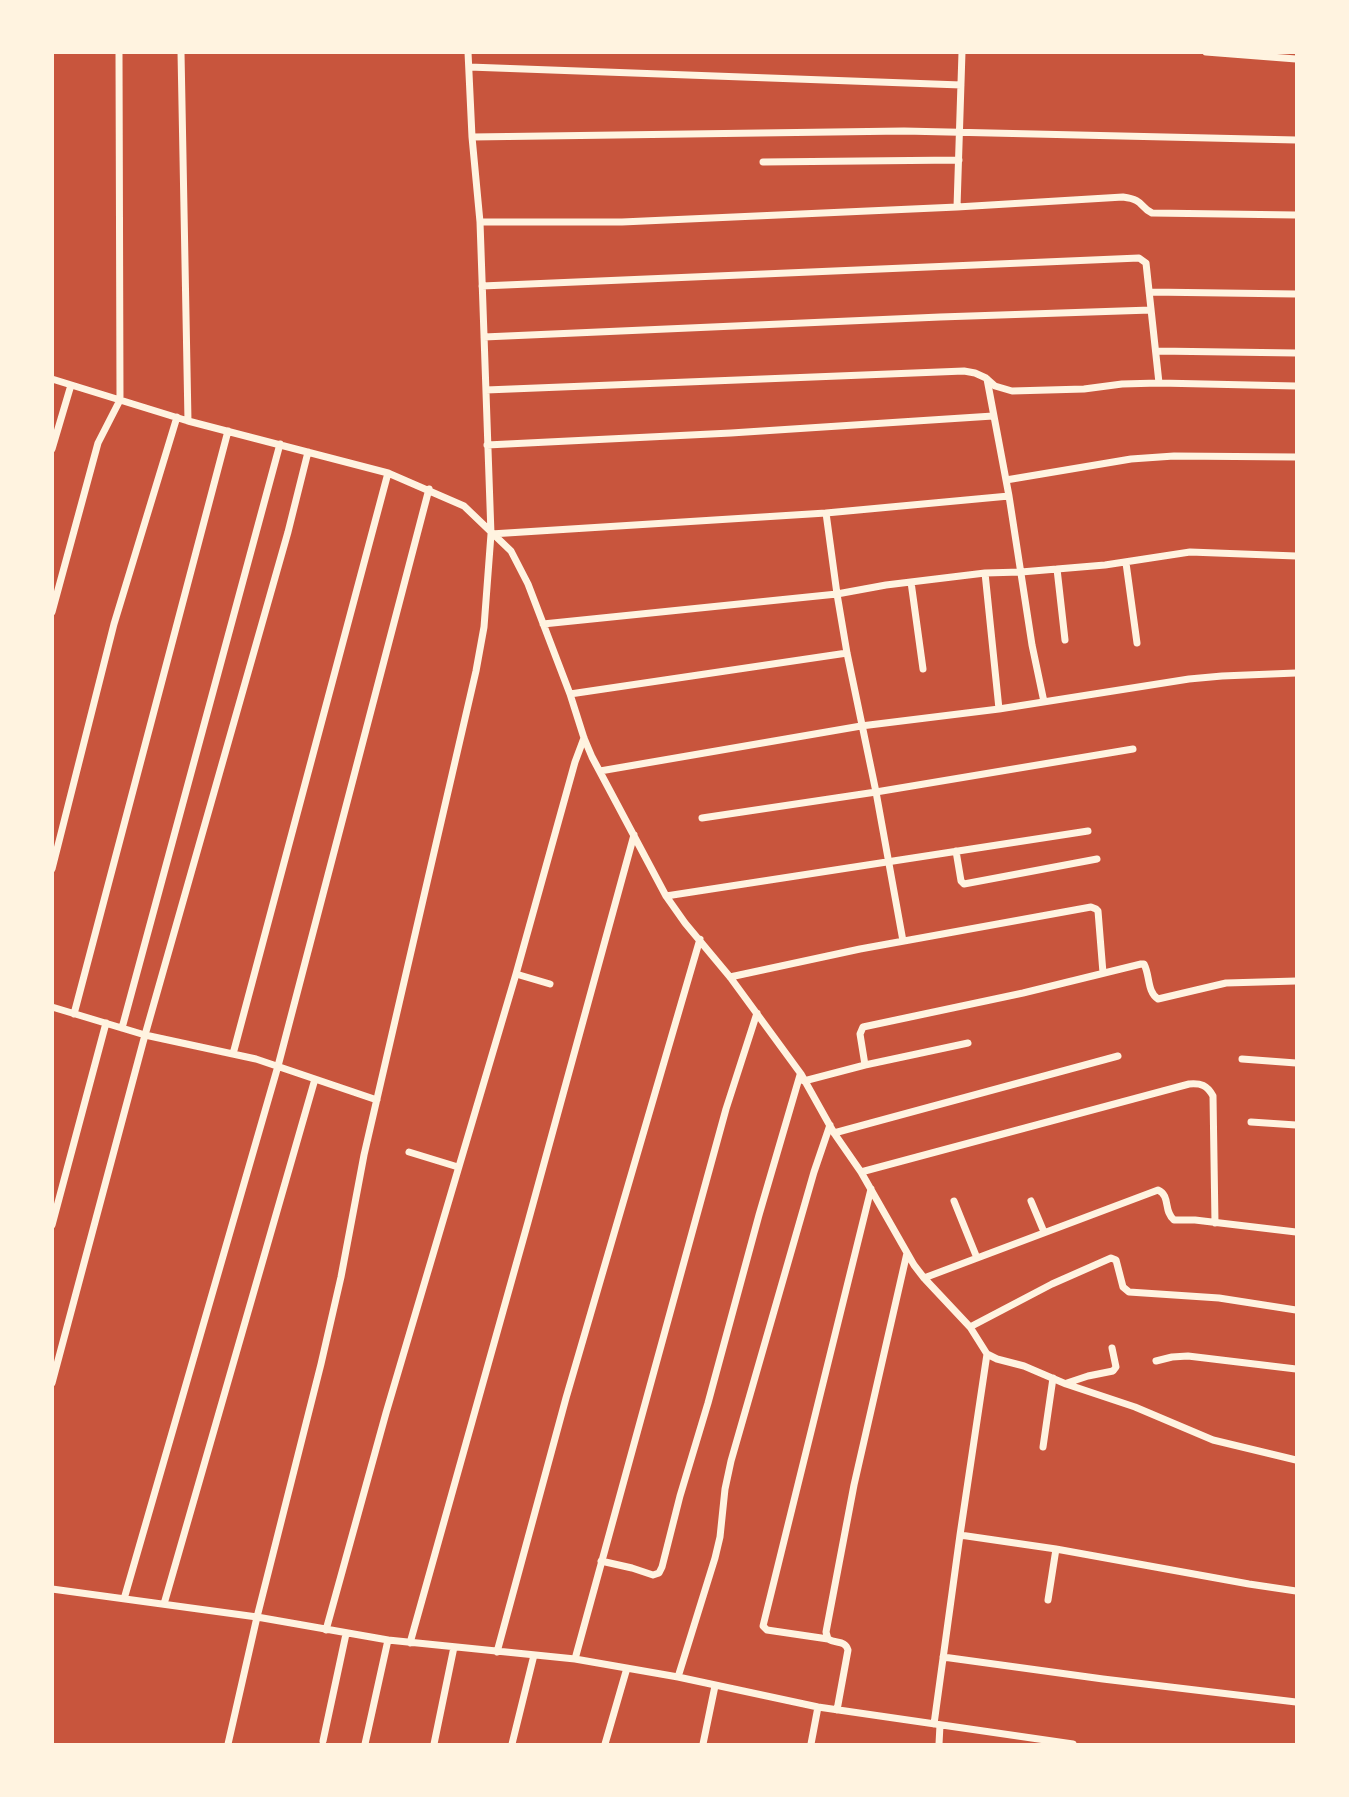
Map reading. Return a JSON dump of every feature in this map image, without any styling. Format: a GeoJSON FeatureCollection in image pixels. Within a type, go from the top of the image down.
{"type":"FeatureCollection","features":[{"type":"Feature","properties":{"kind":"street"},"geometry":{"type":"LineString","coordinates":[[52,612],[98,443],[120,400],[119,52]]}},
{"type":"Feature","properties":{"kind":"street"},"geometry":{"type":"LineString","coordinates":[[181,52],[188,421]]}},
{"type":"Feature","properties":{"kind":"street"},"geometry":{"type":"LineString","coordinates":[[228,1745],[341,1277],[364,1155],[484,627],[491,534],[480,222],[468,52]]}},
{"type":"Feature","properties":{"kind":"street"},"geometry":{"type":"LineString","coordinates":[[957,207],[962,52]]}},
{"type":"Feature","properties":{"kind":"street"},"geometry":{"type":"LineString","coordinates":[[1206,52],[1297,59]]}},
{"type":"Feature","properties":{"kind":"street"},"geometry":{"type":"LineString","coordinates":[[469,67],[961,85]]}},
{"type":"Feature","properties":{"kind":"street"},"geometry":{"type":"LineString","coordinates":[[472,137],[960,132],[1297,140]]}},
{"type":"Feature","properties":{"kind":"street"},"geometry":{"type":"LineString","coordinates":[[762,162],[959,160]]}},
{"type":"Feature","properties":{"kind":"street"},"geometry":{"type":"LineString","coordinates":[[480,222],[622,222],[1123,197],[1134,198],[1152,213],[1297,215]]}},
{"type":"Feature","properties":{"kind":"street"},"geometry":{"type":"LineString","coordinates":[[482,286],[1139,258],[1146,263],[1159,383]]}},
{"type":"Feature","properties":{"kind":"street"},"geometry":{"type":"LineString","coordinates":[[1150,292],[1297,294]]}},
{"type":"Feature","properties":{"kind":"street"},"geometry":{"type":"LineString","coordinates":[[484,337],[1152,310]]}},
{"type":"Feature","properties":{"kind":"street"},"geometry":{"type":"LineString","coordinates":[[1157,351],[1297,353]]}},
{"type":"Feature","properties":{"kind":"street"},"geometry":{"type":"LineString","coordinates":[[486,390],[964,371],[975,373],[995,386],[1012,391],[1159,383],[1297,386]]}},
{"type":"Feature","properties":{"kind":"street"},"geometry":{"type":"LineString","coordinates":[[986,378],[1044,702]]}},
{"type":"Feature","properties":{"kind":"street"},"geometry":{"type":"LineString","coordinates":[[52,379],[188,421],[388,473],[464,506],[511,551],[528,583],[584,738],[666,896],[757,1013],[802,1078],[924,1278],[970,1327],[987,1354],[1135,1407],[1213,1440],[1297,1460]]}},
{"type":"Feature","properties":{"kind":"street"},"geometry":{"type":"LineString","coordinates":[[52,449],[71,385]]}},
{"type":"Feature","properties":{"kind":"street"},"geometry":{"type":"LineString","coordinates":[[487,445],[993,416]]}},
{"type":"Feature","properties":{"kind":"street"},"geometry":{"type":"LineString","coordinates":[[52,869],[114,624],[177,417]]}},
{"type":"Feature","properties":{"kind":"street"},"geometry":{"type":"LineString","coordinates":[[74,1014],[228,431]]}},
{"type":"Feature","properties":{"kind":"street"},"geometry":{"type":"LineString","coordinates":[[122,1028],[280,444]]}},
{"type":"Feature","properties":{"kind":"street"},"geometry":{"type":"LineString","coordinates":[[52,1383],[145,1035],[308,452]]}},
{"type":"Feature","properties":{"kind":"street"},"geometry":{"type":"LineString","coordinates":[[1006,480],[1152,457],[1297,457]]}},
{"type":"Feature","properties":{"kind":"street"},"geometry":{"type":"LineString","coordinates":[[233,1054],[388,473]]}},
{"type":"Feature","properties":{"kind":"street"},"geometry":{"type":"LineString","coordinates":[[124,1599],[278,1066],[429,489]]}},
{"type":"Feature","properties":{"kind":"street"},"geometry":{"type":"LineString","coordinates":[[491,534],[826,513],[1009,496]]}},
{"type":"Feature","properties":{"kind":"street"},"geometry":{"type":"LineString","coordinates":[[826,513],[847,653],[903,941]]}},
{"type":"Feature","properties":{"kind":"street"},"geometry":{"type":"LineString","coordinates":[[544,624],[837,594],[985,573],[1126,563],[1190,552],[1297,556]]}},
{"type":"Feature","properties":{"kind":"street"},"geometry":{"type":"LineString","coordinates":[[1126,563],[1137,643]]}},
{"type":"Feature","properties":{"kind":"street"},"geometry":{"type":"LineString","coordinates":[[1057,569],[1065,640]]}},
{"type":"Feature","properties":{"kind":"street"},"geometry":{"type":"LineString","coordinates":[[985,573],[999,709]]}},
{"type":"Feature","properties":{"kind":"street"},"geometry":{"type":"LineString","coordinates":[[911,582],[923,669]]}},
{"type":"Feature","properties":{"kind":"street"},"geometry":{"type":"LineString","coordinates":[[570,694],[847,653]]}},
{"type":"Feature","properties":{"kind":"street"},"geometry":{"type":"LineString","coordinates":[[600,771],[861,726],[999,709],[1189,679],[1297,673]]}},
{"type":"Feature","properties":{"kind":"street"},"geometry":{"type":"LineString","coordinates":[[326,1630],[386,1413],[584,738]]}},
{"type":"Feature","properties":{"kind":"street"},"geometry":{"type":"LineString","coordinates":[[702,818],[1133,749]]}},
{"type":"Feature","properties":{"kind":"street"},"geometry":{"type":"LineString","coordinates":[[666,896],[1088,831]]}},
{"type":"Feature","properties":{"kind":"street"},"geometry":{"type":"LineString","coordinates":[[410,1643],[634,834]]}},
{"type":"Feature","properties":{"kind":"street"},"geometry":{"type":"LineString","coordinates":[[956,851],[961,881],[964,884],[1097,859]]}},
{"type":"Feature","properties":{"kind":"street"},"geometry":{"type":"LineString","coordinates":[[730,977],[816,957],[1091,906],[1098,911],[1103,973]]}},
{"type":"Feature","properties":{"kind":"street"},"geometry":{"type":"LineString","coordinates":[[497,1652],[569,1387],[700,939]]}},
{"type":"Feature","properties":{"kind":"street"},"geometry":{"type":"LineString","coordinates":[[865,1065],[860,1034],[863,1027],[1144,964],[1151,991],[1158,999],[1226,983],[1297,981]]}},
{"type":"Feature","properties":{"kind":"street"},"geometry":{"type":"LineString","coordinates":[[516,974],[550,984]]}},
{"type":"Feature","properties":{"kind":"street"},"geometry":{"type":"LineString","coordinates":[[52,1007],[145,1035],[278,1066],[377,1100]]}},
{"type":"Feature","properties":{"kind":"street"},"geometry":{"type":"LineString","coordinates":[[575,1659],[726,1109],[757,1013]]}},
{"type":"Feature","properties":{"kind":"street"},"geometry":{"type":"LineString","coordinates":[[52,1225],[106,1023]]}},
{"type":"Feature","properties":{"kind":"street"},"geometry":{"type":"LineString","coordinates":[[802,1078],[968,1043]]}},
{"type":"Feature","properties":{"kind":"street"},"geometry":{"type":"LineString","coordinates":[[835,1133],[1118,1056]]}},
{"type":"Feature","properties":{"kind":"street"},"geometry":{"type":"LineString","coordinates":[[1241,1059],[1297,1063]]}},
{"type":"Feature","properties":{"kind":"street"},"geometry":{"type":"LineString","coordinates":[[601,1560],[653,1575],[659,1573],[662,1567],[759,1215],[802,1078]]}},
{"type":"Feature","properties":{"kind":"street"},"geometry":{"type":"LineString","coordinates":[[164,1604],[315,1079]]}},
{"type":"Feature","properties":{"kind":"street"},"geometry":{"type":"LineString","coordinates":[[861,1172],[1189,1084],[1199,1084],[1208,1087],[1213,1096],[1215,1223]]}},
{"type":"Feature","properties":{"kind":"street"},"geometry":{"type":"LineString","coordinates":[[1251,1122],[1297,1125]]}},
{"type":"Feature","properties":{"kind":"street"},"geometry":{"type":"LineString","coordinates":[[678,1678],[715,1558],[732,1461],[810,1185],[830,1125]]}},
{"type":"Feature","properties":{"kind":"street"},"geometry":{"type":"LineString","coordinates":[[409,1152],[458,1167]]}},
{"type":"Feature","properties":{"kind":"street"},"geometry":{"type":"LineString","coordinates":[[837,1710],[848,1650],[844,1643],[766,1630],[764,1626],[871,1189]]}},
{"type":"Feature","properties":{"kind":"street"},"geometry":{"type":"LineString","coordinates":[[924,1278],[1157,1189],[1166,1197],[1168,1213],[1174,1220],[1297,1232]]}},
{"type":"Feature","properties":{"kind":"street"},"geometry":{"type":"LineString","coordinates":[[954,1201],[977,1258]]}},
{"type":"Feature","properties":{"kind":"street"},"geometry":{"type":"LineString","coordinates":[[1031,1201],[1044,1232]]}},
{"type":"Feature","properties":{"kind":"street"},"geometry":{"type":"LineString","coordinates":[[828,1639],[826,1632],[854,1485],[907,1252]]}},
{"type":"Feature","properties":{"kind":"street"},"geometry":{"type":"LineString","coordinates":[[970,1327],[1111,1258],[1116,1260],[1123,1287],[1129,1292],[1219,1298],[1297,1310]]}},
{"type":"Feature","properties":{"kind":"street"},"geometry":{"type":"LineString","coordinates":[[1066,1384],[1113,1371],[1116,1362],[1112,1348]]}},
{"type":"Feature","properties":{"kind":"street"},"geometry":{"type":"LineString","coordinates":[[939,1745],[937,1724],[943,1657],[987,1354]]}},
{"type":"Feature","properties":{"kind":"street"},"geometry":{"type":"LineString","coordinates":[[1156,1362],[1188,1356],[1297,1369]]}},
{"type":"Feature","properties":{"kind":"street"},"geometry":{"type":"LineString","coordinates":[[1043,1447],[1053,1378]]}},
{"type":"Feature","properties":{"kind":"street"},"geometry":{"type":"LineString","coordinates":[[960,1535],[1297,1591]]}},
{"type":"Feature","properties":{"kind":"street"},"geometry":{"type":"LineString","coordinates":[[1048,1600],[1056,1549]]}},
{"type":"Feature","properties":{"kind":"street"},"geometry":{"type":"LineString","coordinates":[[52,1589],[257,1617],[410,1643],[575,1659],[818,1707],[1073,1745]]}},
{"type":"Feature","properties":{"kind":"street"},"geometry":{"type":"LineString","coordinates":[[323,1741],[346,1634]]}},
{"type":"Feature","properties":{"kind":"street"},"geometry":{"type":"LineString","coordinates":[[365,1745],[388,1640]]}},
{"type":"Feature","properties":{"kind":"street"},"geometry":{"type":"LineString","coordinates":[[435,1745],[454,1647]]}},
{"type":"Feature","properties":{"kind":"street"},"geometry":{"type":"LineString","coordinates":[[512,1745],[534,1655]]}},
{"type":"Feature","properties":{"kind":"street"},"geometry":{"type":"LineString","coordinates":[[943,1657],[1297,1702]]}},
{"type":"Feature","properties":{"kind":"street"},"geometry":{"type":"LineString","coordinates":[[605,1745],[627,1668]]}},
{"type":"Feature","properties":{"kind":"street"},"geometry":{"type":"LineString","coordinates":[[703,1745],[715,1686]]}},
{"type":"Feature","properties":{"kind":"street"},"geometry":{"type":"LineString","coordinates":[[811,1745],[818,1707]]}}]}
